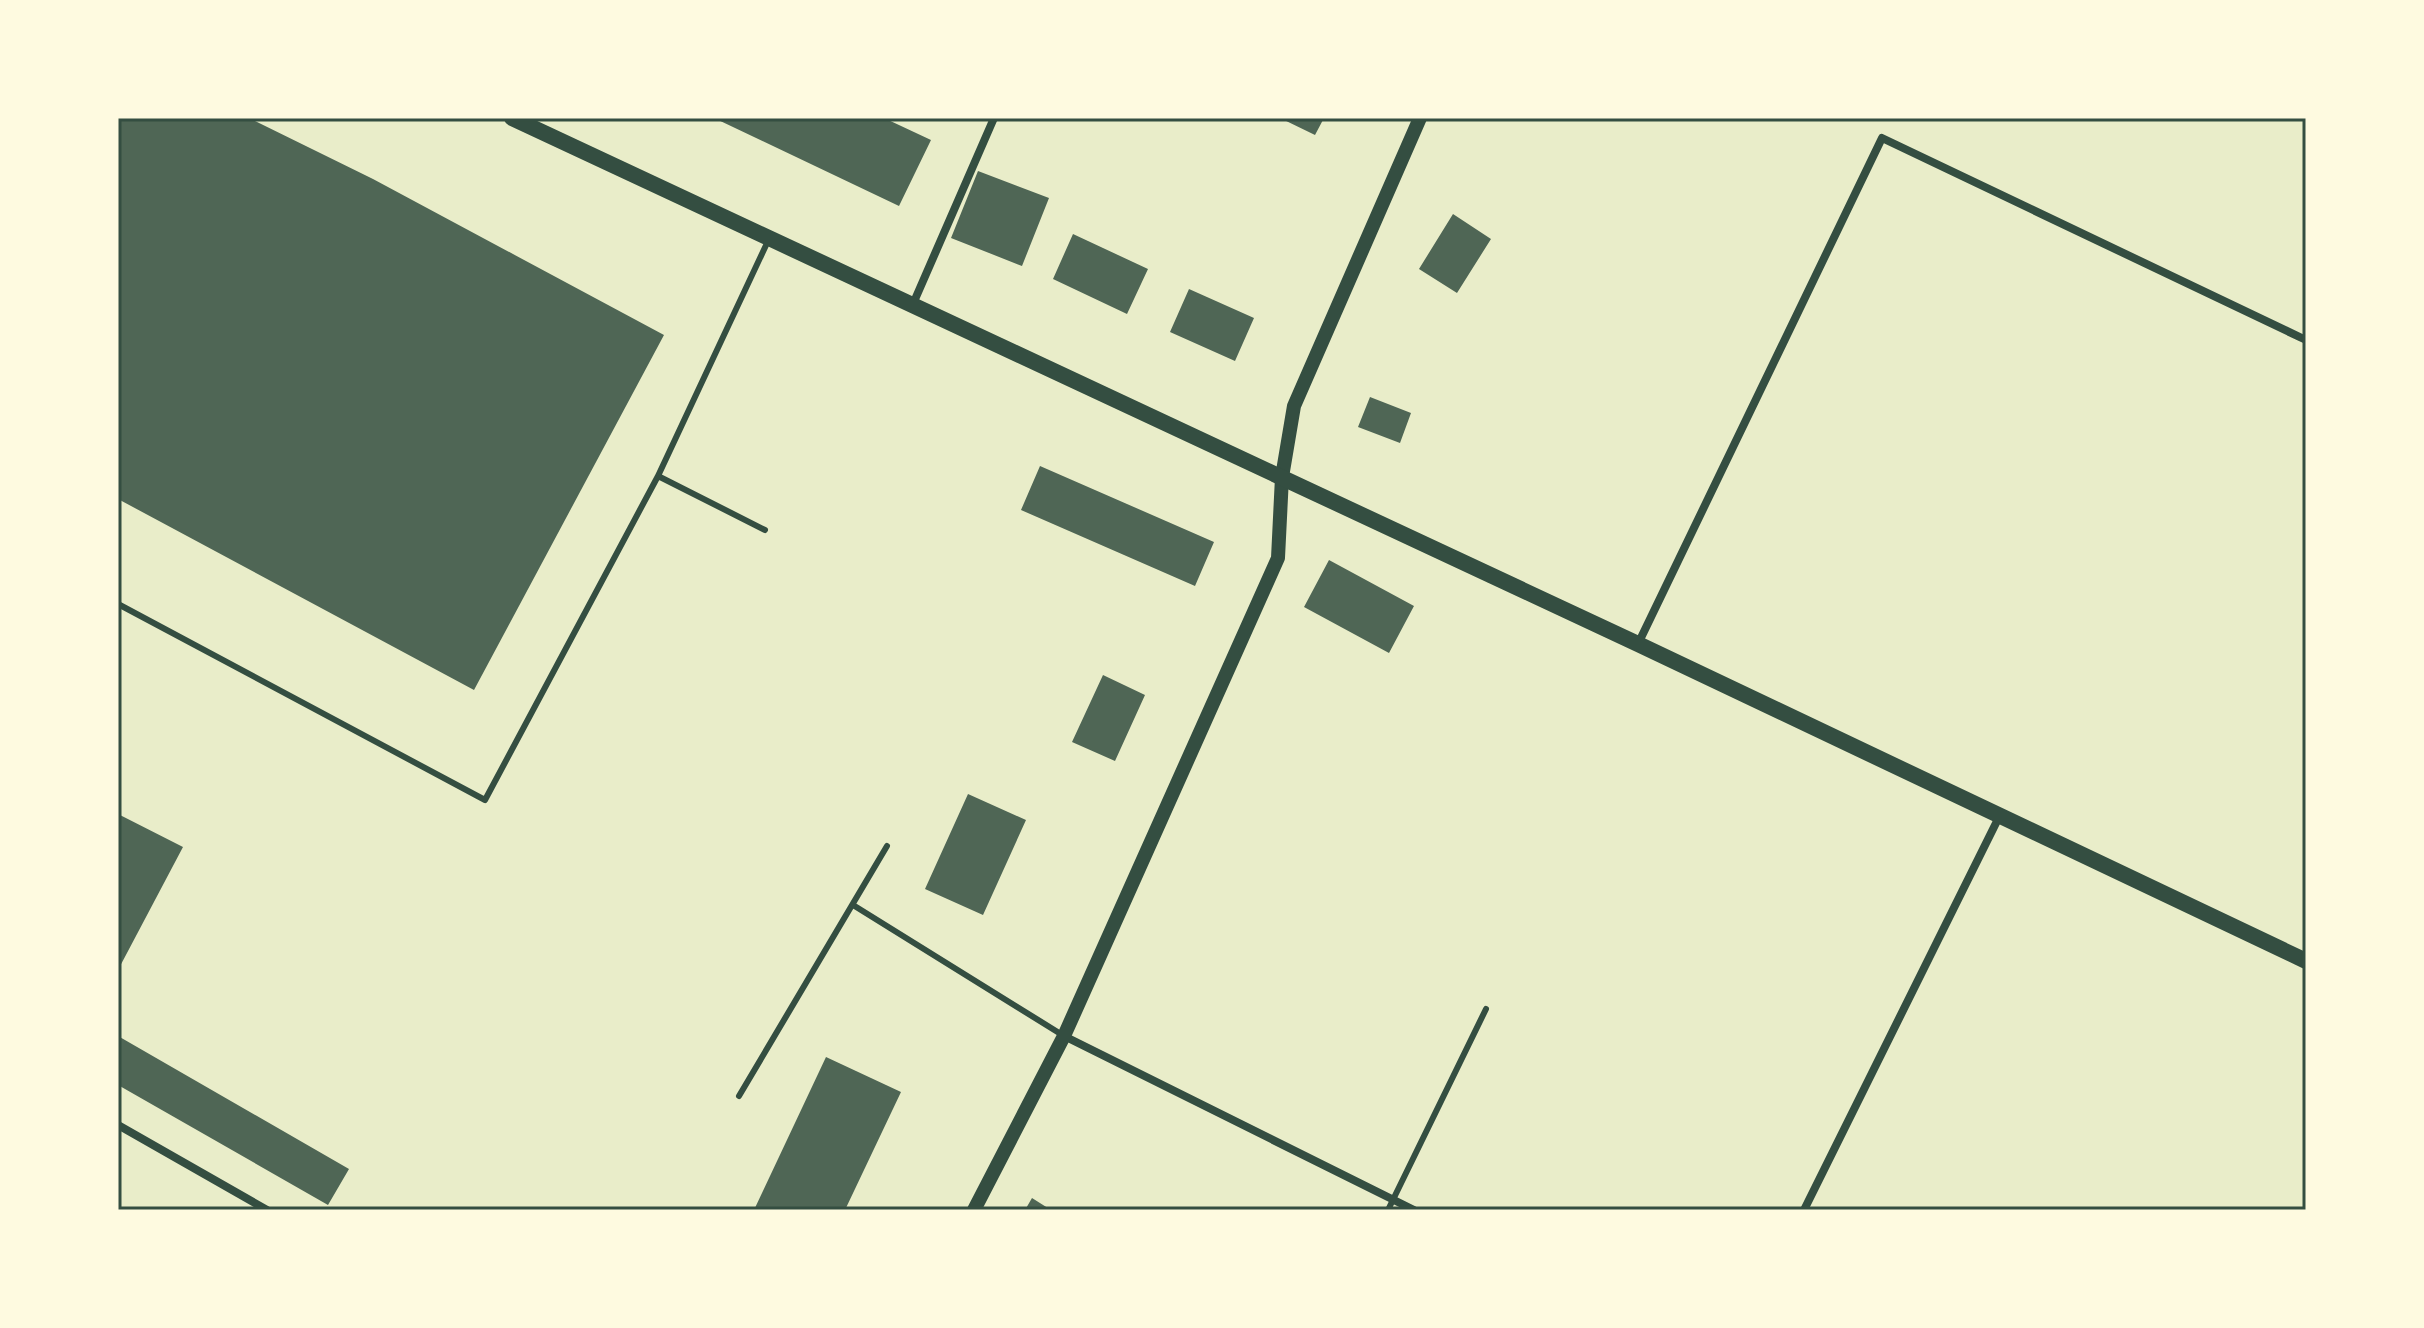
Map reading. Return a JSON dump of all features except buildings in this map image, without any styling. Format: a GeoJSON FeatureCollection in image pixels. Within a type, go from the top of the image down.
{"type":"FeatureCollection","features":[{"type":"Feature","properties":{"kind":"main road"},"geometry":{"type":"LineString","coordinates":[[512,118],[770,236],[2306,961]]}},
{"type":"Feature","properties":{"kind":"street"},"geometry":{"type":"LineString","coordinates":[[913,304],[994,118]]}},
{"type":"Feature","properties":{"kind":"street"},"geometry":{"type":"LineString","coordinates":[[974,1210],[1064,1036],[1278,558],[1282,477],[1294,406],[1420,118]]}},
{"type":"Feature","properties":{"kind":"street"},"geometry":{"type":"LineString","coordinates":[[1638,644],[1882,138],[2306,340]]}},
{"type":"Feature","properties":{"kind":"street"},"geometry":{"type":"LineString","coordinates":[[1804,1210],[1999,817]]}},
{"type":"Feature","properties":{"kind":"street"},"geometry":{"type":"LineString","coordinates":[[1064,1036],[1414,1210]]}},
{"type":"Feature","properties":{"kind":"street"},"geometry":{"type":"LineString","coordinates":[[118,1125],[267,1210]]}},
{"type":"Feature","properties":{"kind":"lane"},"geometry":{"type":"LineString","coordinates":[[118,604],[485,800],[658,476],[770,236]]}},
{"type":"Feature","properties":{"kind":"lane"},"geometry":{"type":"LineString","coordinates":[[658,476],[765,530]]}},
{"type":"Feature","properties":{"kind":"lane"},"geometry":{"type":"LineString","coordinates":[[739,1096],[887,846]]}},
{"type":"Feature","properties":{"kind":"lane"},"geometry":{"type":"LineString","coordinates":[[853,905],[1064,1036]]}},
{"type":"Feature","properties":{"kind":"lane"},"geometry":{"type":"LineString","coordinates":[[1388,1210],[1486,1009]]}}]}
